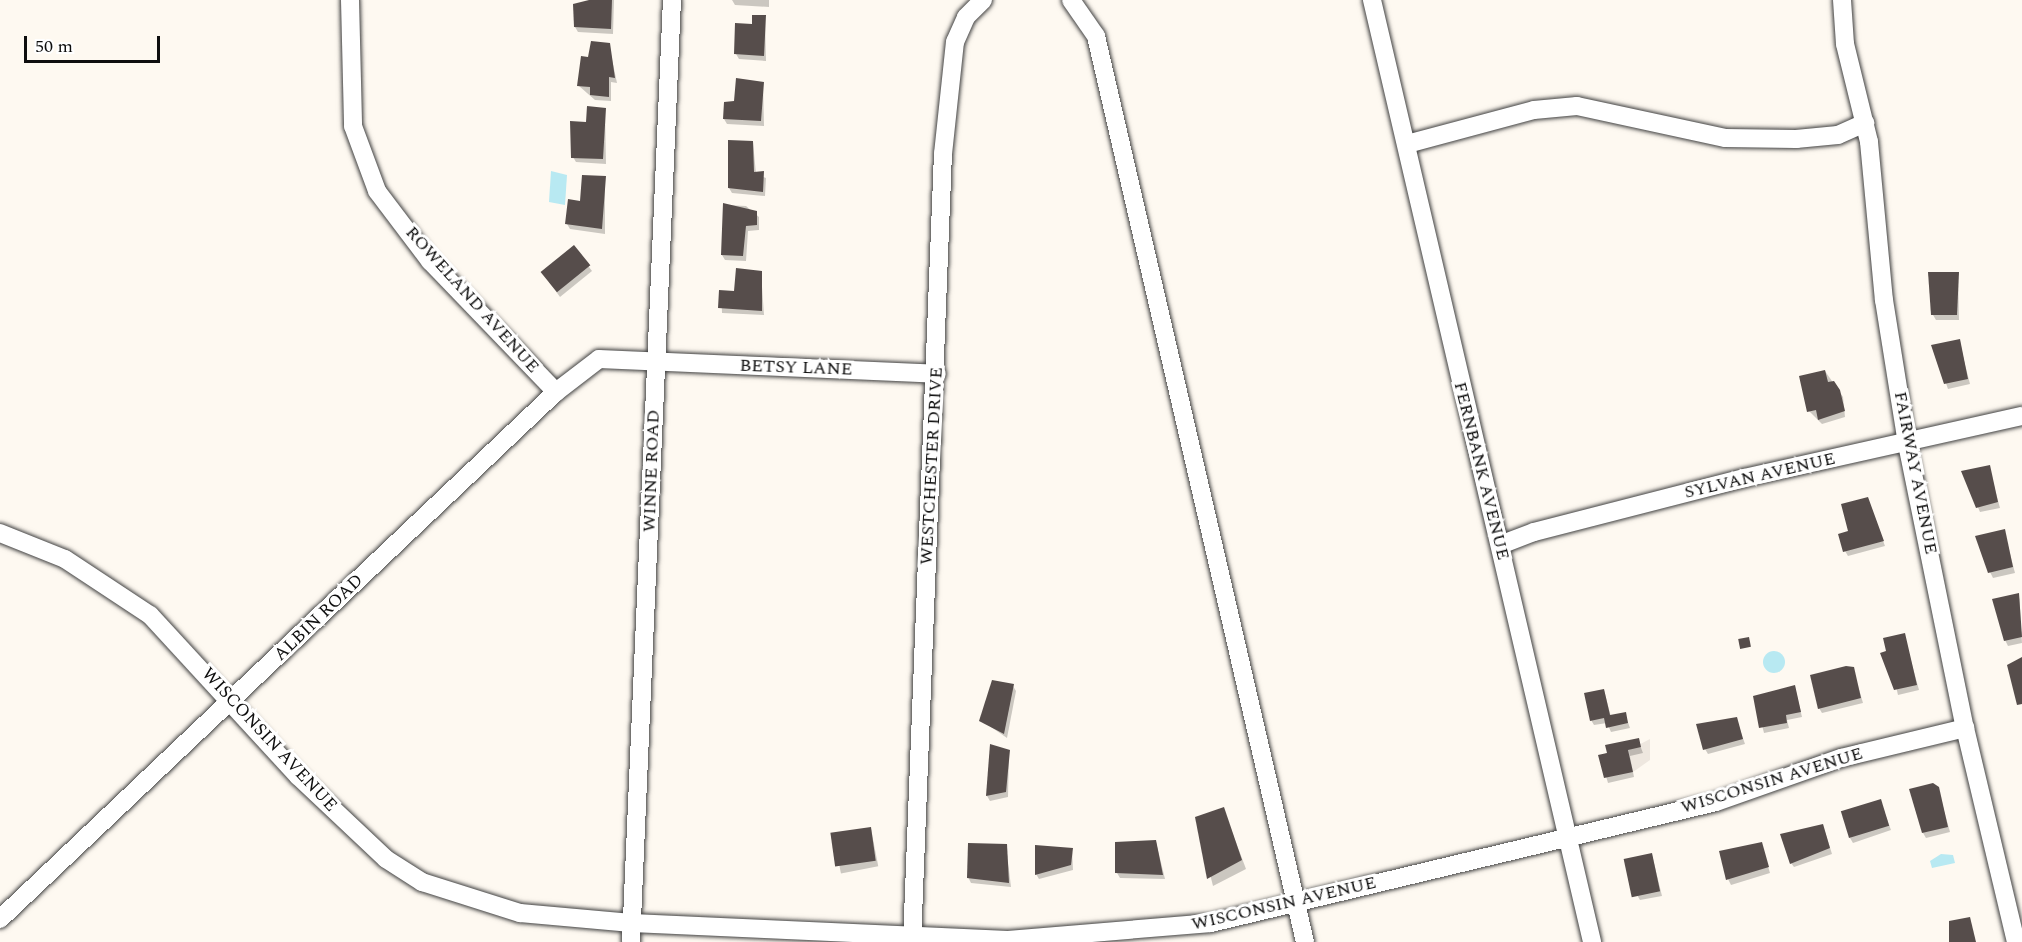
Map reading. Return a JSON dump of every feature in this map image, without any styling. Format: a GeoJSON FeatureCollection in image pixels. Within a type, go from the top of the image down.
{"type":"FeatureCollection","features":[{"type":"Feature","properties":{"kind":"street","name":"ROWELAND AVENUE"},"geometry":{"type":"LineString","coordinates":[[350,0],[354,126],[377,191],[430,261],[556,392]]}},
{"type":"Feature","properties":{"kind":"street","name":"WINNE ROAD"},"geometry":{"type":"LineString","coordinates":[[631,942],[672,0]]}},
{"type":"Feature","properties":{"kind":"street","name":"WESTCHESTER DRIVE"},"geometry":{"type":"LineString","coordinates":[[912,939],[950,66],[963,23],[983,0]]}},
{"type":"Feature","properties":{"kind":"street"},"geometry":{"type":"LineString","coordinates":[[1071,0],[1096,36],[1305,942]]}},
{"type":"Feature","properties":{"kind":"street","name":"FERNBANK AVENUE"},"geometry":{"type":"LineString","coordinates":[[1372,0],[1592,942]]}},
{"type":"Feature","properties":{"kind":"street","name":"FAIRWAY AVENUE"},"geometry":{"type":"LineString","coordinates":[[1842,0],[1845,44],[1865,123],[1907,444],[1965,728],[2016,942]]}},
{"type":"Feature","properties":{"kind":"street"},"geometry":{"type":"LineString","coordinates":[[1407,144],[1534,110],[1577,106],[1725,138],[1817,137],[1865,123]]}},
{"type":"Feature","properties":{"kind":"street","name":"ALBIN ROAD"},"geometry":{"type":"LineString","coordinates":[[0,919],[556,392],[598,359],[656,362]]}},
{"type":"Feature","properties":{"kind":"street","name":"BETSY LANE"},"geometry":{"type":"LineString","coordinates":[[656,362],[937,374]]}},
{"type":"Feature","properties":{"kind":"street","name":"SYLVAN AVENUE"},"geometry":{"type":"LineString","coordinates":[[1500,545],[1744,478],[1907,444],[2022,416]]}},
{"type":"Feature","properties":{"kind":"street","name":"WISCONSIN AVENUE"},"geometry":{"type":"LineString","coordinates":[[0,533],[65,559],[150,615],[344,820],[422,882],[520,913],[632,923],[912,939],[1095,937],[1211,923],[1716,802],[1841,758],[1965,728]]}},
{"type":"Feature","properties":{"kind":"shaded area"},"geometry":{"type":"Polygon","coordinates":[[[1650,739],[1650,760],[1633,772],[1629,750],[1650,739]]]}},
{"type":"Feature","properties":{"kind":"water"},"geometry":{"type":"Polygon","coordinates":[[[551,171],[567,175],[565,205],[549,202],[551,171]]]}},
{"type":"Feature","properties":{"kind":"water"},"geometry":{"type":"Polygon","coordinates":[[[1774,651],[1782,654],[1785,662],[1782,670],[1774,673],[1766,670],[1763,662],[1766,654],[1774,651]]]}},
{"type":"Feature","properties":{"kind":"water"},"geometry":{"type":"Polygon","coordinates":[[[1941,854],[1953,855],[1955,863],[1932,868],[1930,861],[1941,854]]]}},
{"type":"Feature","properties":{"kind":"building"},"geometry":{"type":"Polygon","coordinates":[[[589,0],[612,0],[611,29],[574,27],[573,4],[589,0]]]}},
{"type":"Feature","properties":{"kind":"building"},"geometry":{"type":"Polygon","coordinates":[[[752,15],[766,15],[764,56],[734,54],[735,23],[752,24],[752,15]]]}},
{"type":"Feature","properties":{"kind":"building"},"geometry":{"type":"Polygon","coordinates":[[[591,41],[610,43],[615,78],[609,77],[609,97],[590,95],[590,87],[577,86],[581,56],[588,57],[591,41]]]}},
{"type":"Feature","properties":{"kind":"building"},"geometry":{"type":"Polygon","coordinates":[[[736,78],[764,82],[761,121],[723,119],[724,102],[734,101],[736,78]]]}},
{"type":"Feature","properties":{"kind":"building"},"geometry":{"type":"Polygon","coordinates":[[[587,106],[606,108],[603,159],[571,158],[570,121],[586,122],[587,106]]]}},
{"type":"Feature","properties":{"kind":"building"},"geometry":{"type":"Polygon","coordinates":[[[728,140],[753,141],[754,172],[764,171],[763,192],[728,188],[728,140]]]}},
{"type":"Feature","properties":{"kind":"building"},"geometry":{"type":"Polygon","coordinates":[[[582,175],[606,176],[602,229],[565,224],[568,199],[580,201],[582,175]]]}},
{"type":"Feature","properties":{"kind":"building"},"geometry":{"type":"Polygon","coordinates":[[[723,203],[757,211],[757,225],[746,226],[743,256],[721,255],[723,203]]]}},
{"type":"Feature","properties":{"kind":"building"},"geometry":{"type":"Polygon","coordinates":[[[574,245],[590,265],[557,292],[541,272],[574,245]]]}},
{"type":"Feature","properties":{"kind":"building"},"geometry":{"type":"Polygon","coordinates":[[[736,268],[762,271],[762,311],[718,308],[719,290],[734,291],[736,268]]]}},
{"type":"Feature","properties":{"kind":"building"},"geometry":{"type":"Polygon","coordinates":[[[1928,272],[1959,272],[1957,315],[1931,315],[1928,272]]]}},
{"type":"Feature","properties":{"kind":"building"},"geometry":{"type":"Polygon","coordinates":[[[1960,339],[1968,379],[1944,384],[1931,345],[1960,339]]]}},
{"type":"Feature","properties":{"kind":"building"},"geometry":{"type":"Polygon","coordinates":[[[1825,370],[1828,382],[1834,381],[1840,390],[1845,411],[1818,420],[1816,410],[1807,412],[1799,376],[1825,370]]]}},
{"type":"Feature","properties":{"kind":"building"},"geometry":{"type":"Polygon","coordinates":[[[1990,465],[1998,502],[1976,508],[1961,471],[1990,465]]]}},
{"type":"Feature","properties":{"kind":"building"},"geometry":{"type":"Polygon","coordinates":[[[1868,497],[1884,541],[1843,552],[1838,534],[1848,531],[1841,504],[1868,497]]]}},
{"type":"Feature","properties":{"kind":"building"},"geometry":{"type":"Polygon","coordinates":[[[2005,529],[2013,567],[1988,573],[1975,536],[2005,529]]]}},
{"type":"Feature","properties":{"kind":"building"},"geometry":{"type":"Polygon","coordinates":[[[2019,593],[2022,637],[2004,641],[1992,599],[2019,593]]]}},
{"type":"Feature","properties":{"kind":"building"},"geometry":{"type":"Polygon","coordinates":[[[1905,633],[1917,685],[1894,690],[1880,653],[1886,651],[1883,638],[1905,633]]]}},
{"type":"Feature","properties":{"kind":"building"},"geometry":{"type":"Polygon","coordinates":[[[1749,637],[1751,647],[1740,649],[1738,639],[1749,637]]]}},
{"type":"Feature","properties":{"kind":"building"},"geometry":{"type":"Polygon","coordinates":[[[2022,657],[2022,704],[2017,705],[2007,665],[2022,657]]]}},
{"type":"Feature","properties":{"kind":"building"},"geometry":{"type":"Polygon","coordinates":[[[1846,666],[1854,667],[1861,698],[1818,709],[1810,675],[1846,666]]]}},
{"type":"Feature","properties":{"kind":"building"},"geometry":{"type":"Polygon","coordinates":[[[992,680],[1014,684],[1004,734],[979,721],[992,680]]]}},
{"type":"Feature","properties":{"kind":"building"},"geometry":{"type":"Polygon","coordinates":[[[1795,685],[1801,712],[1786,715],[1787,723],[1759,728],[1753,696],[1795,685]]]}},
{"type":"Feature","properties":{"kind":"building"},"geometry":{"type":"Polygon","coordinates":[[[1604,689],[1610,715],[1626,712],[1628,723],[1606,728],[1604,718],[1590,721],[1584,693],[1604,689]]]}},
{"type":"Feature","properties":{"kind":"building"},"geometry":{"type":"Polygon","coordinates":[[[1737,717],[1743,739],[1703,750],[1696,724],[1737,717]]]}},
{"type":"Feature","properties":{"kind":"building"},"geometry":{"type":"Polygon","coordinates":[[[1639,738],[1641,747],[1628,750],[1633,772],[1604,778],[1598,755],[1607,753],[1605,745],[1639,738]]]}},
{"type":"Feature","properties":{"kind":"building"},"geometry":{"type":"Polygon","coordinates":[[[990,744],[1010,750],[1006,792],[986,796],[990,744]]]}},
{"type":"Feature","properties":{"kind":"building"},"geometry":{"type":"Polygon","coordinates":[[[1933,783],[1939,787],[1948,827],[1922,833],[1909,789],[1933,783]]]}},
{"type":"Feature","properties":{"kind":"building"},"geometry":{"type":"Polygon","coordinates":[[[1881,799],[1889,826],[1849,838],[1841,811],[1881,799]]]}},
{"type":"Feature","properties":{"kind":"building"},"geometry":{"type":"Polygon","coordinates":[[[1224,807],[1242,860],[1207,879],[1195,817],[1224,807]]]}},
{"type":"Feature","properties":{"kind":"building"},"geometry":{"type":"Polygon","coordinates":[[[1823,824],[1830,848],[1790,864],[1780,834],[1823,824]]]}},
{"type":"Feature","properties":{"kind":"building"},"geometry":{"type":"Polygon","coordinates":[[[871,827],[876,861],[835,866],[830,833],[871,827]]]}},
{"type":"Feature","properties":{"kind":"building"},"geometry":{"type":"Polygon","coordinates":[[[1156,840],[1163,875],[1115,873],[1115,842],[1156,840]]]}},
{"type":"Feature","properties":{"kind":"building"},"geometry":{"type":"Polygon","coordinates":[[[1762,842],[1769,867],[1726,880],[1719,851],[1762,842]]]}},
{"type":"Feature","properties":{"kind":"building"},"geometry":{"type":"Polygon","coordinates":[[[968,843],[1007,844],[1009,883],[967,878],[968,843]]]}},
{"type":"Feature","properties":{"kind":"building"},"geometry":{"type":"Polygon","coordinates":[[[1035,845],[1073,848],[1071,865],[1035,875],[1035,845]]]}},
{"type":"Feature","properties":{"kind":"building"},"geometry":{"type":"Polygon","coordinates":[[[1652,853],[1660,891],[1632,897],[1624,859],[1652,853]]]}},
{"type":"Feature","properties":{"kind":"building"},"geometry":{"type":"Polygon","coordinates":[[[1970,917],[1976,942],[1949,942],[1949,921],[1970,917]]]}}]}
